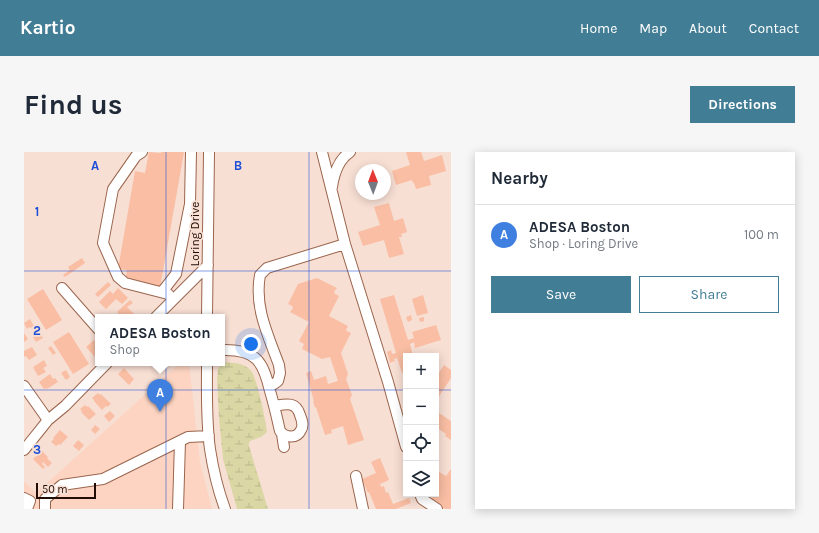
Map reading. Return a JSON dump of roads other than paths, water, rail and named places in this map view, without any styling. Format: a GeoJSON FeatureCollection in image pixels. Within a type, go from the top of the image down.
{"type":"FeatureCollection","features":[{"type":"Feature","properties":{"kind":"street"},"geometry":{"type":"LineString","coordinates":[[142,152],[136,156],[114,189],[103,243],[118,277],[125,283],[168,294],[173,300]]}},
{"type":"Feature","properties":{"kind":"street"},"geometry":{"type":"LineString","coordinates":[[162,292],[176,274],[190,204],[191,152]]}},
{"type":"Feature","properties":{"kind":"street","name":"Loring Drive"},"geometry":{"type":"LineString","coordinates":[[207,314],[209,152]]}},
{"type":"Feature","properties":{"kind":"street"},"geometry":{"type":"LineString","coordinates":[[322,152],[345,244],[388,382],[403,436]]}},
{"type":"Feature","properties":{"kind":"street"},"geometry":{"type":"LineString","coordinates":[[332,195],[332,182],[337,168],[341,160],[350,152]]}},
{"type":"Feature","properties":{"kind":"street"},"geometry":{"type":"LineString","coordinates":[[269,385],[276,383],[280,378],[280,373],[279,365],[260,313],[258,293],[260,275],[267,268],[345,244]]}},
{"type":"Feature","properties":{"kind":"street"},"geometry":{"type":"LineString","coordinates":[[159,314],[208,265]]}},
{"type":"Feature","properties":{"kind":"street"},"geometry":{"type":"LineString","coordinates":[[62,288],[95,326]]}},
{"type":"Feature","properties":{"kind":"street"},"geometry":{"type":"LineString","coordinates":[[225,349],[238,346],[261,364],[265,371],[269,385],[280,436],[284,447]]}},
{"type":"Feature","properties":{"kind":"street"},"geometry":{"type":"LineString","coordinates":[[24,450],[48,420],[65,406],[104,366]]}},
{"type":"Feature","properties":{"kind":"street"},"geometry":{"type":"LineString","coordinates":[[207,366],[207,403],[210,450],[225,509]]}},
{"type":"Feature","properties":{"kind":"street"},"geometry":{"type":"LineString","coordinates":[[24,386],[48,420]]}},
{"type":"Feature","properties":{"kind":"street"},"geometry":{"type":"LineString","coordinates":[[274,406],[288,404],[297,406],[303,425],[300,438],[296,436],[280,436]]}},
{"type":"Feature","properties":{"kind":"street"},"geometry":{"type":"LineString","coordinates":[[45,509],[45,499],[62,485],[103,479],[188,437],[209,436]]}},
{"type":"Feature","properties":{"kind":"street"},"geometry":{"type":"LineString","coordinates":[[178,509],[180,441]]}},
{"type":"Feature","properties":{"kind":"street"},"geometry":{"type":"LineString","coordinates":[[356,476],[363,509]]}},
{"type":"Feature","properties":{"kind":"street"},"geometry":{"type":"LineString","coordinates":[[421,497],[437,509]]}},
{"type":"Feature","properties":{"kind":"street"},"geometry":{"type":"LineString","coordinates":[[24,498],[30,501],[27,509]]}},
{"type":"Feature","properties":{"kind":"place","name":"ADESA Boston"},"geometry":{"type":"Point","coordinates":[160,412]}}]}
